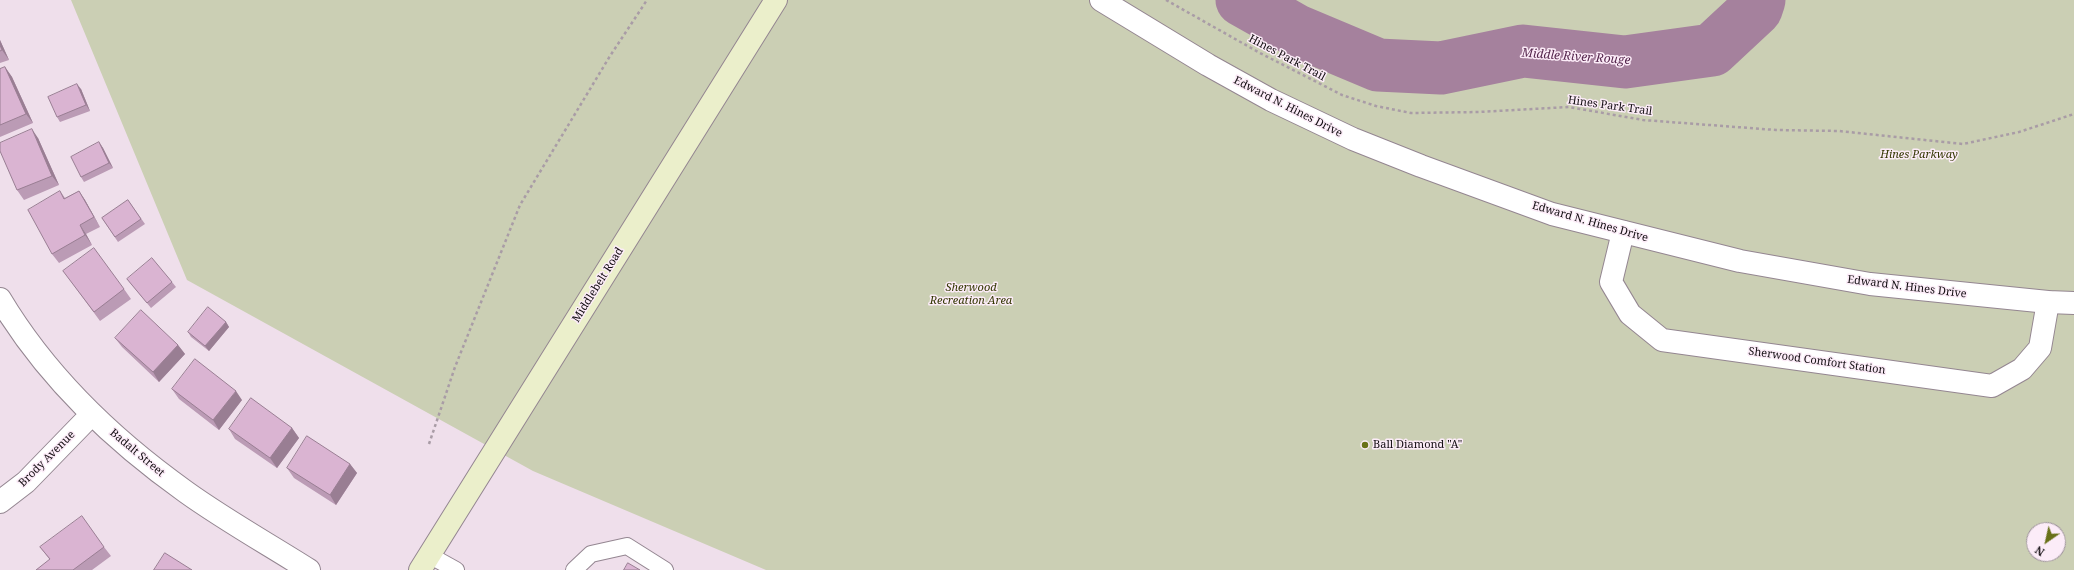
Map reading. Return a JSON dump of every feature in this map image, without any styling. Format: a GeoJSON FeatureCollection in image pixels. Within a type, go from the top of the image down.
{"type":"FeatureCollection","features":[{"type":"Feature","properties":{"kind":"main road","name":"Middlebelt Road"},"geometry":{"type":"LineString","coordinates":[[424,562],[776,0]]}},
{"type":"Feature","properties":{"kind":"street","name":"Edward N. Hines Drive"},"geometry":{"type":"LineString","coordinates":[[1101,0],[1208,65],[1271,100],[1353,139],[1421,166],[1552,214],[1740,261],[1870,284],[2048,302],[2074,303]]}},
{"type":"Feature","properties":{"kind":"street","name":"Sherwood Comfort Station"},"geometry":{"type":"LineString","coordinates":[[1623,232],[1611,282],[1630,314],[1662,340],[1992,386],[2022,369],[2040,348],[2048,302]]}},
{"type":"Feature","properties":{"kind":"street","name":"Badalt Street"},"geometry":{"type":"LineString","coordinates":[[0,299],[30,343],[58,378],[92,414],[134,452],[186,492],[308,570]]}},
{"type":"Feature","properties":{"kind":"street","name":"Brody Avenue"},"geometry":{"type":"LineString","coordinates":[[0,502],[26,482],[92,414]]}},
{"type":"Feature","properties":{"kind":"lane"},"geometry":{"type":"LineString","coordinates":[[574,570],[591,554],[627,546],[665,570]]}},
{"type":"Feature","properties":{"kind":"lane"},"geometry":{"type":"LineString","coordinates":[[424,562],[456,570]]}},
{"type":"Feature","properties":{"kind":"path"},"geometry":{"type":"LineString","coordinates":[[429,444],[455,367],[520,205],[610,56],[647,0]]}},
{"type":"Feature","properties":{"kind":"path","name":"Hines Park Trail"},"geometry":{"type":"LineString","coordinates":[[1166,0],[1260,53],[1342,95],[1376,106],[1411,113],[1479,112],[1569,107],[1643,120],[1776,130],[1839,131],[1963,144],[2018,132],[2074,114]]}},
{"type":"Feature","properties":{"kind":"green space"},"geometry":{"type":"Polygon","coordinates":[[[71,0],[2074,0],[2074,570],[766,570],[533,471],[187,280],[71,0]]]}},
{"type":"Feature","properties":{"kind":"building"},"geometry":{"type":"Polygon","coordinates":[[[5,67],[26,114],[0,125],[0,69],[5,67]]]}},
{"type":"Feature","properties":{"kind":"building"},"geometry":{"type":"Polygon","coordinates":[[[77,84],[86,105],[57,117],[48,97],[77,84]]]}},
{"type":"Feature","properties":{"kind":"building"},"geometry":{"type":"Polygon","coordinates":[[[32,129],[52,176],[17,190],[0,151],[0,143],[32,129]]]}},
{"type":"Feature","properties":{"kind":"building"},"geometry":{"type":"Polygon","coordinates":[[[99,142],[109,163],[81,177],[71,157],[99,142]]]}},
{"type":"Feature","properties":{"kind":"building"},"geometry":{"type":"Polygon","coordinates":[[[60,191],[64,199],[79,191],[94,217],[80,225],[85,235],[52,254],[28,210],[60,191]]]}},
{"type":"Feature","properties":{"kind":"building"},"geometry":{"type":"Polygon","coordinates":[[[128,200],[141,219],[115,237],[102,218],[128,200]]]}},
{"type":"Feature","properties":{"kind":"building"},"geometry":{"type":"Polygon","coordinates":[[[94,248],[124,289],[94,312],[63,271],[94,248]]]}},
{"type":"Feature","properties":{"kind":"building"},"geometry":{"type":"Polygon","coordinates":[[[152,258],[172,282],[147,303],[127,279],[152,258]]]}},
{"type":"Feature","properties":{"kind":"building"},"geometry":{"type":"Polygon","coordinates":[[[208,307],[226,322],[205,346],[188,332],[208,307]]]}},
{"type":"Feature","properties":{"kind":"building"},"geometry":{"type":"Polygon","coordinates":[[[141,310],[178,345],[153,372],[115,338],[141,310]]]}},
{"type":"Feature","properties":{"kind":"building"},"geometry":{"type":"Polygon","coordinates":[[[195,359],[236,391],[213,420],[172,389],[195,359]]]}},
{"type":"Feature","properties":{"kind":"building"},"geometry":{"type":"Polygon","coordinates":[[[251,398],[292,428],[270,458],[229,429],[251,398]]]}},
{"type":"Feature","properties":{"kind":"building"},"geometry":{"type":"Polygon","coordinates":[[[307,436],[350,464],[330,495],[287,468],[307,436]]]}},
{"type":"Feature","properties":{"kind":"building"},"geometry":{"type":"Polygon","coordinates":[[[82,516],[104,547],[73,570],[36,570],[50,559],[40,547],[82,516]]]}},
{"type":"Feature","properties":{"kind":"building"},"geometry":{"type":"Polygon","coordinates":[[[165,553],[192,570],[154,570],[165,553]]]}},
{"type":"Feature","properties":{"kind":"building"},"geometry":{"type":"Polygon","coordinates":[[[628,563],[640,570],[624,570],[628,563]]]}},
{"type":"Feature","properties":{"kind":"waterway","name":"Middle River Rouge"},"geometry":{"type":"LineString","coordinates":[[1242,0],[1297,31],[1378,65],[1441,68],[1523,51],[1625,62],[1712,50],[1756,9],[1759,0]]}},
{"type":"Feature","properties":{"kind":"place","name":"Ball Diamond \"A\""},"geometry":{"type":"Point","coordinates":[1365,445]}},
{"type":"Feature","properties":{"kind":"park label","name":"Hines Parkway"},"geometry":{"type":"Point","coordinates":[1919,155]}},
{"type":"Feature","properties":{"kind":"park label","name":"Sherwood Recreation Area"},"geometry":{"type":"Point","coordinates":[971,294]}}]}
